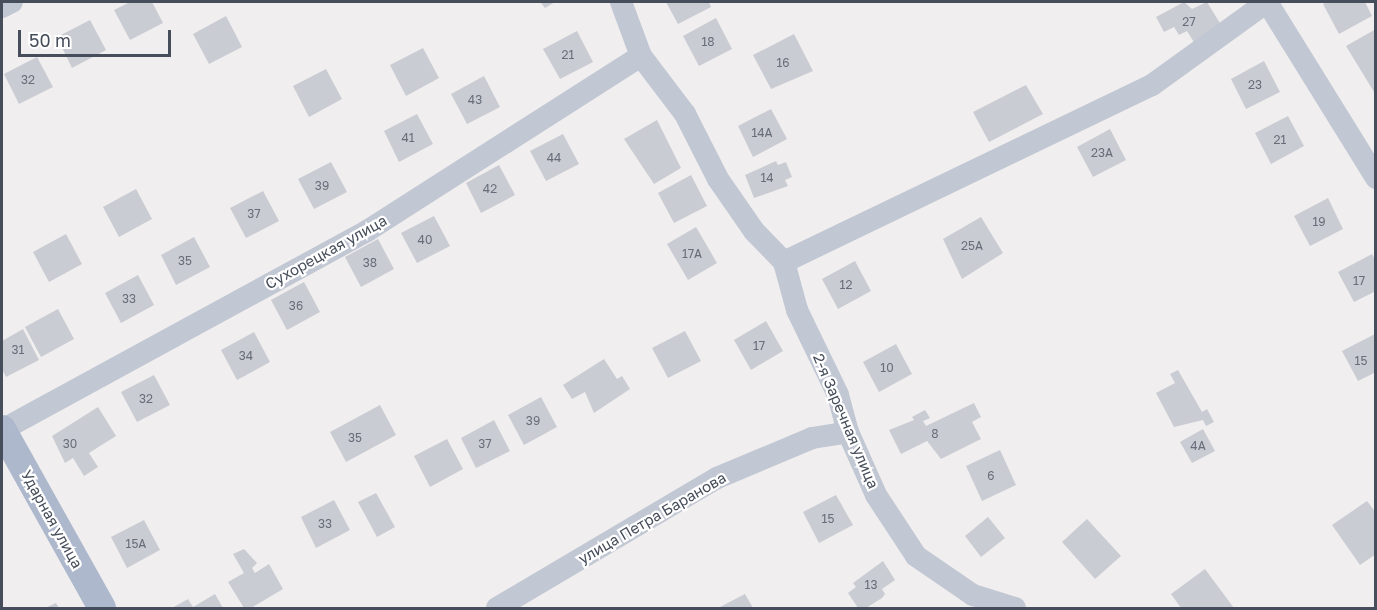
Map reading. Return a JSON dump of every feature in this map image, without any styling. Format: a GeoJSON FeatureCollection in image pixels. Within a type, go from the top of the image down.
{"type":"FeatureCollection","features":[{"type":"Feature","properties":{"kind":"main road","name":"Ударная улица"},"geometry":{"type":"LineString","coordinates":[[2,430],[102,609]]}},
{"type":"Feature","properties":{"kind":"street"},"geometry":{"type":"LineString","coordinates":[[2,7],[12,2]]}},
{"type":"Feature","properties":{"kind":"street","name":"2-я Заречная улица"},"geometry":{"type":"LineString","coordinates":[[621,2],[641,56],[685,114],[718,179],[754,231],[784,262],[797,310],[838,395],[848,432],[876,495],[916,556],[973,595],[1015,609]]}},
{"type":"Feature","properties":{"kind":"street"},"geometry":{"type":"LineString","coordinates":[[784,262],[1152,85],[1267,2],[1376,178]]}},
{"type":"Feature","properties":{"kind":"street","name":"Сухорецкая улица"},"geometry":{"type":"LineString","coordinates":[[2,430],[367,231],[641,56]]}},
{"type":"Feature","properties":{"kind":"street","name":"улица Петра Баранова"},"geometry":{"type":"LineString","coordinates":[[497,609],[717,478],[813,438],[848,432]]}},
{"type":"Feature","properties":{"kind":"building"},"geometry":{"type":"Polygon","coordinates":[[[130,2],[152,2],[163,23],[130,40],[114,10],[130,2]]]}},
{"type":"Feature","properties":{"kind":"building"},"geometry":{"type":"Polygon","coordinates":[[[540,2],[555,2],[545,8],[540,2]]]}},
{"type":"Feature","properties":{"kind":"building"},"geometry":{"type":"Polygon","coordinates":[[[666,2],[709,2],[711,7],[678,24],[666,2]]]}},
{"type":"Feature","properties":{"kind":"building"},"geometry":{"type":"Polygon","coordinates":[[[1184,2],[1192,9],[1207,2],[1223,28],[1195,44],[1187,31],[1179,35],[1174,27],[1164,32],[1156,17],[1184,2]]]}},
{"type":"Feature","properties":{"kind":"building"},"geometry":{"type":"Polygon","coordinates":[[[1327,2],[1365,2],[1372,16],[1339,34],[1323,4],[1327,2]]]}},
{"type":"Feature","properties":{"kind":"building"},"geometry":{"type":"Polygon","coordinates":[[[226,16],[242,47],[209,64],[193,34],[226,16]]]}},
{"type":"Feature","properties":{"kind":"building"},"geometry":{"type":"Polygon","coordinates":[[[716,18],[732,49],[699,66],[683,36],[716,18]]]}},
{"type":"Feature","properties":{"kind":"building"},"geometry":{"type":"Polygon","coordinates":[[[90,20],[106,50],[72,68],[57,37],[90,20]]]}},
{"type":"Feature","properties":{"kind":"building"},"geometry":{"type":"Polygon","coordinates":[[[1376,29],[1376,91],[1374,92],[1346,46],[1376,29]]]}},
{"type":"Feature","properties":{"kind":"building"},"geometry":{"type":"Polygon","coordinates":[[[577,31],[593,62],[560,79],[543,49],[577,31]]]}},
{"type":"Feature","properties":{"kind":"building"},"geometry":{"type":"Polygon","coordinates":[[[794,34],[813,71],[771,89],[753,55],[794,34]]]}},
{"type":"Feature","properties":{"kind":"building"},"geometry":{"type":"Polygon","coordinates":[[[423,48],[439,78],[406,96],[390,65],[423,48]]]}},
{"type":"Feature","properties":{"kind":"building"},"geometry":{"type":"Polygon","coordinates":[[[37,57],[53,87],[19,104],[4,74],[37,57]]]}},
{"type":"Feature","properties":{"kind":"building"},"geometry":{"type":"Polygon","coordinates":[[[1264,61],[1280,92],[1246,109],[1231,79],[1264,61]]]}},
{"type":"Feature","properties":{"kind":"building"},"geometry":{"type":"Polygon","coordinates":[[[326,69],[342,99],[309,117],[293,86],[326,69]]]}},
{"type":"Feature","properties":{"kind":"building"},"geometry":{"type":"Polygon","coordinates":[[[484,76],[500,107],[467,124],[451,94],[484,76]]]}},
{"type":"Feature","properties":{"kind":"building"},"geometry":{"type":"Polygon","coordinates":[[[1026,85],[1043,114],[989,142],[973,112],[1026,85]]]}},
{"type":"Feature","properties":{"kind":"building"},"geometry":{"type":"Polygon","coordinates":[[[771,109],[787,139],[753,157],[738,126],[771,109]]]}},
{"type":"Feature","properties":{"kind":"building"},"geometry":{"type":"Polygon","coordinates":[[[417,114],[433,144],[399,162],[384,131],[417,114]]]}},
{"type":"Feature","properties":{"kind":"building"},"geometry":{"type":"Polygon","coordinates":[[[1288,116],[1304,146],[1271,164],[1255,133],[1288,116]]]}},
{"type":"Feature","properties":{"kind":"building"},"geometry":{"type":"Polygon","coordinates":[[[657,120],[681,168],[654,184],[624,139],[657,120]]]}},
{"type":"Feature","properties":{"kind":"building"},"geometry":{"type":"Polygon","coordinates":[[[1110,129],[1126,160],[1093,177],[1077,147],[1110,129]]]}},
{"type":"Feature","properties":{"kind":"building"},"geometry":{"type":"Polygon","coordinates":[[[563,134],[579,164],[546,181],[530,151],[563,134]]]}},
{"type":"Feature","properties":{"kind":"building"},"geometry":{"type":"Polygon","coordinates":[[[776,161],[778,165],[786,162],[792,177],[785,180],[788,186],[754,198],[745,175],[776,161]]]}},
{"type":"Feature","properties":{"kind":"building"},"geometry":{"type":"Polygon","coordinates":[[[331,162],[347,192],[314,209],[298,179],[331,162]]]}},
{"type":"Feature","properties":{"kind":"building"},"geometry":{"type":"Polygon","coordinates":[[[499,165],[515,195],[481,213],[466,183],[499,165]]]}},
{"type":"Feature","properties":{"kind":"building"},"geometry":{"type":"Polygon","coordinates":[[[691,175],[707,206],[674,223],[658,193],[691,175]]]}},
{"type":"Feature","properties":{"kind":"building"},"geometry":{"type":"Polygon","coordinates":[[[136,189],[152,219],[119,237],[103,207],[136,189]]]}},
{"type":"Feature","properties":{"kind":"building"},"geometry":{"type":"Polygon","coordinates":[[[263,191],[279,221],[246,238],[230,208],[263,191]]]}},
{"type":"Feature","properties":{"kind":"building"},"geometry":{"type":"Polygon","coordinates":[[[1328,198],[1343,229],[1310,246],[1294,216],[1328,198]]]}},
{"type":"Feature","properties":{"kind":"building"},"geometry":{"type":"Polygon","coordinates":[[[434,216],[450,246],[417,263],[401,233],[434,216]]]}},
{"type":"Feature","properties":{"kind":"building"},"geometry":{"type":"Polygon","coordinates":[[[981,217],[1003,253],[962,279],[943,239],[981,217]]]}},
{"type":"Feature","properties":{"kind":"building"},"geometry":{"type":"Polygon","coordinates":[[[696,227],[717,263],[688,280],[667,244],[696,227]]]}},
{"type":"Feature","properties":{"kind":"building"},"geometry":{"type":"Polygon","coordinates":[[[66,234],[82,264],[49,282],[33,252],[66,234]]]}},
{"type":"Feature","properties":{"kind":"building"},"geometry":{"type":"Polygon","coordinates":[[[194,237],[210,267],[176,285],[161,255],[194,237]]]}},
{"type":"Feature","properties":{"kind":"building"},"geometry":{"type":"Polygon","coordinates":[[[378,239],[394,269],[361,287],[345,257],[378,239]]]}},
{"type":"Feature","properties":{"kind":"building"},"geometry":{"type":"Polygon","coordinates":[[[1372,254],[1376,262],[1376,291],[1354,302],[1338,272],[1372,254]]]}},
{"type":"Feature","properties":{"kind":"building"},"geometry":{"type":"Polygon","coordinates":[[[855,261],[871,291],[838,309],[822,279],[855,261]]]}},
{"type":"Feature","properties":{"kind":"building"},"geometry":{"type":"Polygon","coordinates":[[[138,275],[154,305],[121,323],[105,293],[138,275]]]}},
{"type":"Feature","properties":{"kind":"building"},"geometry":{"type":"Polygon","coordinates":[[[304,282],[320,312],[287,330],[271,300],[304,282]]]}},
{"type":"Feature","properties":{"kind":"building"},"geometry":{"type":"Polygon","coordinates":[[[58,309],[74,339],[41,357],[25,327],[58,309]]]}},
{"type":"Feature","properties":{"kind":"building"},"geometry":{"type":"Polygon","coordinates":[[[766,321],[783,351],[751,370],[734,340],[766,321]]]}},
{"type":"Feature","properties":{"kind":"building"},"geometry":{"type":"Polygon","coordinates":[[[23,329],[39,360],[6,377],[2,369],[2,341],[23,329]]]}},
{"type":"Feature","properties":{"kind":"building"},"geometry":{"type":"Polygon","coordinates":[[[685,331],[701,361],[668,378],[652,348],[685,331]]]}},
{"type":"Feature","properties":{"kind":"building"},"geometry":{"type":"Polygon","coordinates":[[[254,332],[270,362],[237,380],[221,350],[254,332]]]}},
{"type":"Feature","properties":{"kind":"building"},"geometry":{"type":"Polygon","coordinates":[[[1375,334],[1376,372],[1358,381],[1342,351],[1375,334]]]}},
{"type":"Feature","properties":{"kind":"building"},"geometry":{"type":"Polygon","coordinates":[[[896,344],[912,374],[879,392],[863,362],[896,344]]]}},
{"type":"Feature","properties":{"kind":"building"},"geometry":{"type":"Polygon","coordinates":[[[604,359],[617,379],[622,376],[630,389],[594,413],[585,392],[572,399],[563,385],[604,359]]]}},
{"type":"Feature","properties":{"kind":"building"},"geometry":{"type":"Polygon","coordinates":[[[1178,370],[1202,412],[1207,409],[1214,422],[1206,426],[1203,420],[1174,427],[1156,393],[1175,383],[1170,374],[1178,370]]]}},
{"type":"Feature","properties":{"kind":"building"},"geometry":{"type":"Polygon","coordinates":[[[154,375],[170,405],[137,422],[121,392],[154,375]]]}},
{"type":"Feature","properties":{"kind":"building"},"geometry":{"type":"Polygon","coordinates":[[[541,397],[557,427],[524,445],[508,415],[541,397]]]}},
{"type":"Feature","properties":{"kind":"building"},"geometry":{"type":"Polygon","coordinates":[[[974,403],[981,417],[972,422],[981,439],[941,459],[927,441],[901,454],[889,430],[914,420],[912,417],[925,410],[930,418],[923,421],[926,426],[974,403]]]}},
{"type":"Feature","properties":{"kind":"building"},"geometry":{"type":"Polygon","coordinates":[[[380,405],[396,435],[346,462],[330,432],[380,405]]]}},
{"type":"Feature","properties":{"kind":"building"},"geometry":{"type":"Polygon","coordinates":[[[98,407],[116,436],[89,453],[98,467],[84,476],[73,458],[65,463],[52,436],[98,407]]]}},
{"type":"Feature","properties":{"kind":"building"},"geometry":{"type":"Polygon","coordinates":[[[494,420],[510,451],[476,468],[461,438],[494,420]]]}},
{"type":"Feature","properties":{"kind":"building"},"geometry":{"type":"Polygon","coordinates":[[[1203,429],[1215,451],[1192,463],[1180,442],[1203,429]]]}},
{"type":"Feature","properties":{"kind":"building"},"geometry":{"type":"Polygon","coordinates":[[[447,439],[463,469],[430,487],[414,456],[447,439]]]}},
{"type":"Feature","properties":{"kind":"building"},"geometry":{"type":"Polygon","coordinates":[[[1000,450],[1016,485],[982,501],[966,466],[1000,450]]]}},
{"type":"Feature","properties":{"kind":"building"},"geometry":{"type":"Polygon","coordinates":[[[376,493],[395,527],[377,537],[358,502],[376,493]]]}},
{"type":"Feature","properties":{"kind":"building"},"geometry":{"type":"Polygon","coordinates":[[[836,495],[853,525],[819,543],[803,512],[836,495]]]}},
{"type":"Feature","properties":{"kind":"building"},"geometry":{"type":"Polygon","coordinates":[[[334,500],[350,530],[316,548],[301,517],[334,500]]]}},
{"type":"Feature","properties":{"kind":"building"},"geometry":{"type":"Polygon","coordinates":[[[1367,501],[1376,513],[1376,554],[1360,565],[1332,525],[1367,501]]]}},
{"type":"Feature","properties":{"kind":"building"},"geometry":{"type":"Polygon","coordinates":[[[988,517],[1005,538],[981,557],[965,536],[988,517]]]}},
{"type":"Feature","properties":{"kind":"building"},"geometry":{"type":"Polygon","coordinates":[[[1087,519],[1121,556],[1095,579],[1062,542],[1087,519]]]}},
{"type":"Feature","properties":{"kind":"building"},"geometry":{"type":"Polygon","coordinates":[[[144,520],[160,550],[127,568],[111,537],[144,520]]]}},
{"type":"Feature","properties":{"kind":"building"},"geometry":{"type":"Polygon","coordinates":[[[244,549],[257,563],[252,568],[255,573],[269,564],[283,589],[251,608],[244,608],[228,582],[244,573],[233,554],[244,549]]]}},
{"type":"Feature","properties":{"kind":"building"},"geometry":{"type":"Polygon","coordinates":[[[883,561],[895,580],[882,589],[885,594],[882,598],[866,608],[858,608],[848,593],[856,587],[853,583],[883,561]]]}},
{"type":"Feature","properties":{"kind":"building"},"geometry":{"type":"Polygon","coordinates":[[[1205,569],[1234,608],[1181,608],[1171,594],[1205,569]]]}},
{"type":"Feature","properties":{"kind":"building"},"geometry":{"type":"Polygon","coordinates":[[[215,594],[223,608],[172,608],[188,599],[193,607],[215,594]]]}},
{"type":"Feature","properties":{"kind":"building"},"geometry":{"type":"Polygon","coordinates":[[[745,594],[753,608],[718,608],[745,594]]]}},
{"type":"Feature","properties":{"kind":"building"},"geometry":{"type":"Polygon","coordinates":[[[56,603],[59,608],[45,608],[56,603]]]}}]}
